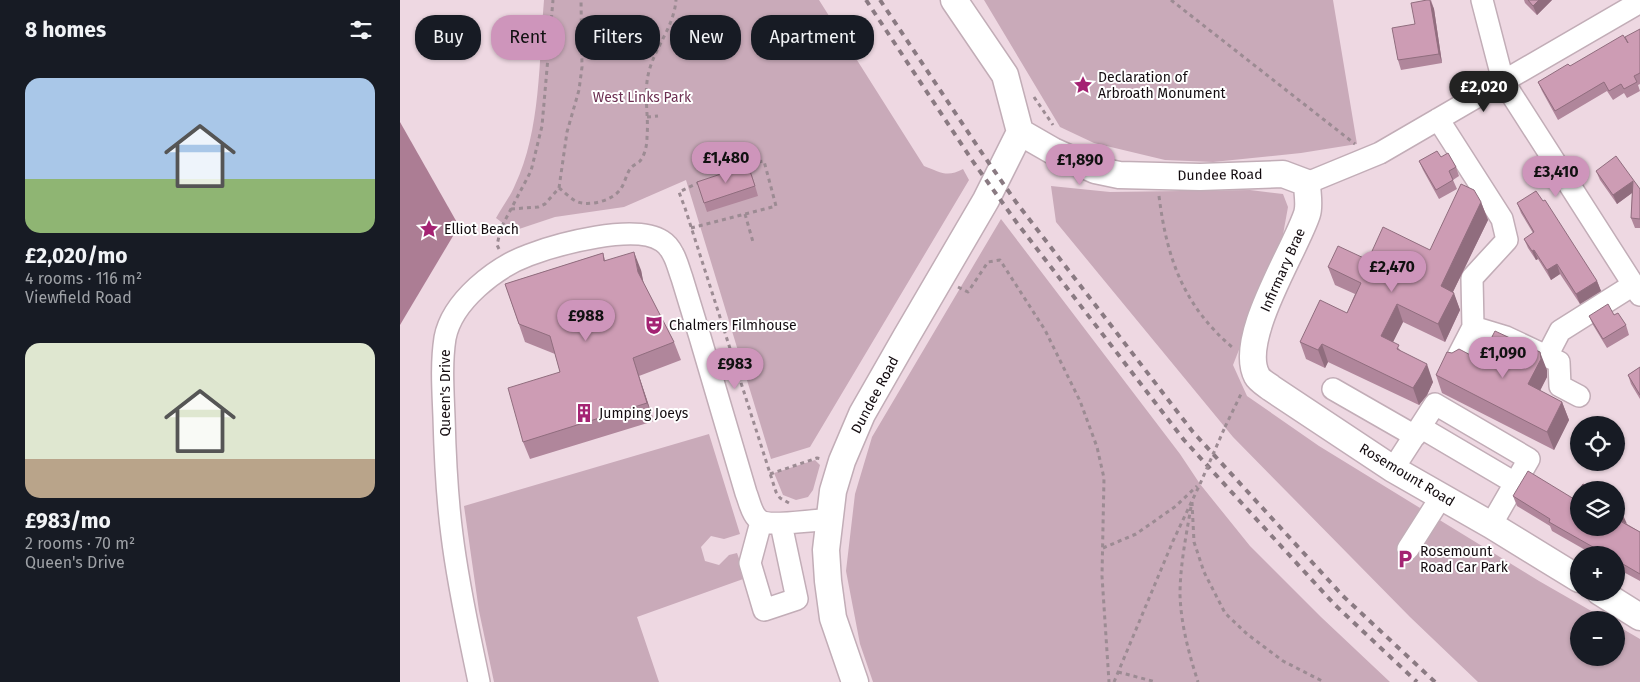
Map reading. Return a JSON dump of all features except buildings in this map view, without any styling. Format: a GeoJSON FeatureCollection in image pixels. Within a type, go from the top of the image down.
{"type":"FeatureCollection","features":[{"type":"Feature","properties":{"kind":"main road"},"geometry":{"type":"LineString","coordinates":[[954,0],[1005,75],[1020,132]]}},
{"type":"Feature","properties":{"kind":"main road","name":"Dundee Road"},"geometry":{"type":"LineString","coordinates":[[855,682],[833,618],[828,581],[826,550],[833,490],[842,461],[862,414],[1002,170],[1020,132],[1053,151],[1095,170],[1119,175],[1200,177],[1283,174],[1307,183]]}},
{"type":"Feature","properties":{"kind":"main road","name":"Infirmary Brae"},"geometry":{"type":"LineString","coordinates":[[1254,366],[1256,334],[1267,302],[1308,212],[1307,183]]}},
{"type":"Feature","properties":{"kind":"main road","name":"Rosemount Road"},"geometry":{"type":"LineString","coordinates":[[1254,366],[1271,388],[1393,468],[1570,573]]}},
{"type":"Feature","properties":{"kind":"main road"},"geometry":{"type":"LineString","coordinates":[[1614,601],[1640,617]]}},
{"type":"Feature","properties":{"kind":"street"},"geometry":{"type":"LineString","coordinates":[[1482,0],[1503,81],[1637,290],[1560,330],[1547,356]]}},
{"type":"Feature","properties":{"kind":"street"},"geometry":{"type":"LineString","coordinates":[[1307,183],[1380,154],[1640,2]]}},
{"type":"Feature","properties":{"kind":"street"},"geometry":{"type":"LineString","coordinates":[[1438,119],[1502,219],[1508,240],[1472,278],[1473,327],[1457,358]]}},
{"type":"Feature","properties":{"kind":"street","name":"Queen's Drive"},"geometry":{"type":"LineString","coordinates":[[479,682],[452,534],[444,444],[443,371],[446,337],[454,317],[466,300],[484,281],[506,265],[527,255],[562,244],[603,236],[637,234],[651,236],[660,239],[669,246],[691,307],[746,493],[755,516],[771,523],[817,519],[829,520]]}},
{"type":"Feature","properties":{"kind":"street"},"geometry":{"type":"LineString","coordinates":[[1473,327],[1506,337],[1559,362],[1560,386],[1578,396]]}},
{"type":"Feature","properties":{"kind":"street"},"geometry":{"type":"LineString","coordinates":[[1333,389],[1418,431]]}},
{"type":"Feature","properties":{"kind":"street"},"geometry":{"type":"LineString","coordinates":[[1393,468],[1435,404],[1529,459],[1491,525]]}},
{"type":"Feature","properties":{"kind":"street"},"geometry":{"type":"LineString","coordinates":[[1408,548],[1441,496]]}},
{"type":"Feature","properties":{"kind":"path"},"geometry":{"type":"LineString","coordinates":[[506,265],[497,245],[501,228],[531,171],[542,126],[553,0]]}},
{"type":"Feature","properties":{"kind":"path"},"geometry":{"type":"LineString","coordinates":[[511,209],[538,207],[545,204],[559,188],[566,132],[579,90],[582,67],[582,0]]}},
{"type":"Feature","properties":{"kind":"path"},"geometry":{"type":"LineString","coordinates":[[559,188],[581,203],[604,200],[619,192],[625,183],[629,170],[640,161],[644,153],[647,137],[645,97],[649,72],[657,49],[675,11],[676,0]]}},
{"type":"Feature","properties":{"kind":"path"},"geometry":{"type":"LineString","coordinates":[[1171,0],[1371,157]]}},
{"type":"Feature","properties":{"kind":"path"},"geometry":{"type":"LineString","coordinates":[[1031,92],[1056,129]]}},
{"type":"Feature","properties":{"kind":"path"},"geometry":{"type":"LineString","coordinates":[[647,117],[658,116]]}},
{"type":"Feature","properties":{"kind":"path"},"geometry":{"type":"LineString","coordinates":[[691,228],[776,206],[764,161],[727,172]]}},
{"type":"Feature","properties":{"kind":"path"},"geometry":{"type":"LineString","coordinates":[[1114,682],[1224,427],[1254,366],[1205,320],[1192,303],[1173,262],[1161,209],[1157,176]]}},
{"type":"Feature","properties":{"kind":"path"},"geometry":{"type":"LineString","coordinates":[[701,182],[679,192],[776,492],[780,498],[794,505]]}},
{"type":"Feature","properties":{"kind":"path"},"geometry":{"type":"LineString","coordinates":[[745,214],[753,242]]}},
{"type":"Feature","properties":{"kind":"path"},"geometry":{"type":"LineString","coordinates":[[942,277],[968,292],[988,262],[1000,260],[1045,330],[1080,401],[1097,447],[1104,478],[1102,576],[1110,682]]}},
{"type":"Feature","properties":{"kind":"path"},"geometry":{"type":"LineString","coordinates":[[770,474],[818,458],[842,461]]}},
{"type":"Feature","properties":{"kind":"path"},"geometry":{"type":"LineString","coordinates":[[1102,548],[1136,534],[1176,506],[1200,484]]}},
{"type":"Feature","properties":{"kind":"path"},"geometry":{"type":"LineString","coordinates":[[1192,502],[1183,553],[1180,596],[1186,645],[1198,682]]}},
{"type":"Feature","properties":{"kind":"path"},"geometry":{"type":"LineString","coordinates":[[1192,502],[1194,542],[1204,572],[1225,613],[1247,634],[1283,661],[1324,682]]}},
{"type":"Feature","properties":{"kind":"path"},"geometry":{"type":"LineString","coordinates":[[1118,672],[1156,682]]}},
{"type":"Feature","properties":{"kind":"green space","name":"West Links Park"},"geometry":{"type":"Polygon","coordinates":[[[544,0],[819,0],[828,15],[751,15],[751,60],[857,60],[924,166],[948,174],[963,169],[969,180],[810,447],[771,459],[686,180],[624,207],[555,217],[513,231],[496,218],[511,194],[524,164],[534,118],[540,60],[565,60],[565,15],[543,15],[544,0]]]}},
{"type":"Feature","properties":{"kind":"green space"},"geometry":{"type":"Polygon","coordinates":[[[984,0],[1333,0],[1357,144],[1301,153],[1213,162],[1165,160],[1094,143],[1060,127],[984,0]]]}},
{"type":"Feature","properties":{"kind":"green space"},"geometry":{"type":"Polygon","coordinates":[[[1051,186],[1110,192],[1250,190],[1283,194],[1288,207],[1282,240],[1233,365],[1247,396],[1319,446],[1570,599],[1570,601],[1574,601],[1591,611],[1570,611],[1570,666],[1625,666],[1625,630],[1640,639],[1640,682],[1478,682],[1410,617],[1233,437],[1056,222],[1051,186]]]}},
{"type":"Feature","properties":{"kind":"green space"},"geometry":{"type":"Polygon","coordinates":[[[1001,219],[1180,454],[1200,484],[1250,546],[1390,682],[873,682],[860,644],[846,571],[855,494],[872,437],[1001,219]]]}},
{"type":"Feature","properties":{"kind":"green space"},"geometry":{"type":"Polygon","coordinates":[[[709,434],[740,534],[724,539],[711,536],[701,547],[705,561],[719,565],[729,555],[737,553],[746,578],[637,617],[659,682],[494,682],[479,611],[464,506],[709,434]]]}},
{"type":"Feature","properties":{"kind":"green space"},"geometry":{"type":"Polygon","coordinates":[[[815,460],[820,465],[813,490],[808,497],[796,500],[783,495],[774,473],[815,460]]]}},
{"type":"Feature","properties":{"kind":"shaded area"},"geometry":{"type":"Polygon","coordinates":[[[400,122],[459,226],[400,325],[400,122]]]}},
{"type":"Feature","properties":{"kind":"railway"},"geometry":{"type":"LineString","coordinates":[[866,0],[974,163],[1017,223],[1184,440],[1334,604],[1417,682]]}},
{"type":"Feature","properties":{"kind":"railway"},"geometry":{"type":"LineString","coordinates":[[880,0],[1016,202],[1193,432],[1343,596],[1435,682]]}},
{"type":"Feature","properties":{"kind":"place","name":"Declaration of Arbroath Monument"},"geometry":{"type":"Point","coordinates":[1083,85]}},
{"type":"Feature","properties":{"kind":"place","name":"Elliot Beach"},"geometry":{"type":"Point","coordinates":[429,229]}},
{"type":"Feature","properties":{"kind":"place","name":"Chalmers Filmhouse"},"geometry":{"type":"Point","coordinates":[654,325]}},
{"type":"Feature","properties":{"kind":"place","name":"Jumping Joeys"},"geometry":{"type":"Point","coordinates":[584,413]}},
{"type":"Feature","properties":{"kind":"place","name":"Rosemount Road Car Park"},"geometry":{"type":"Point","coordinates":[1405,559]}}]}
